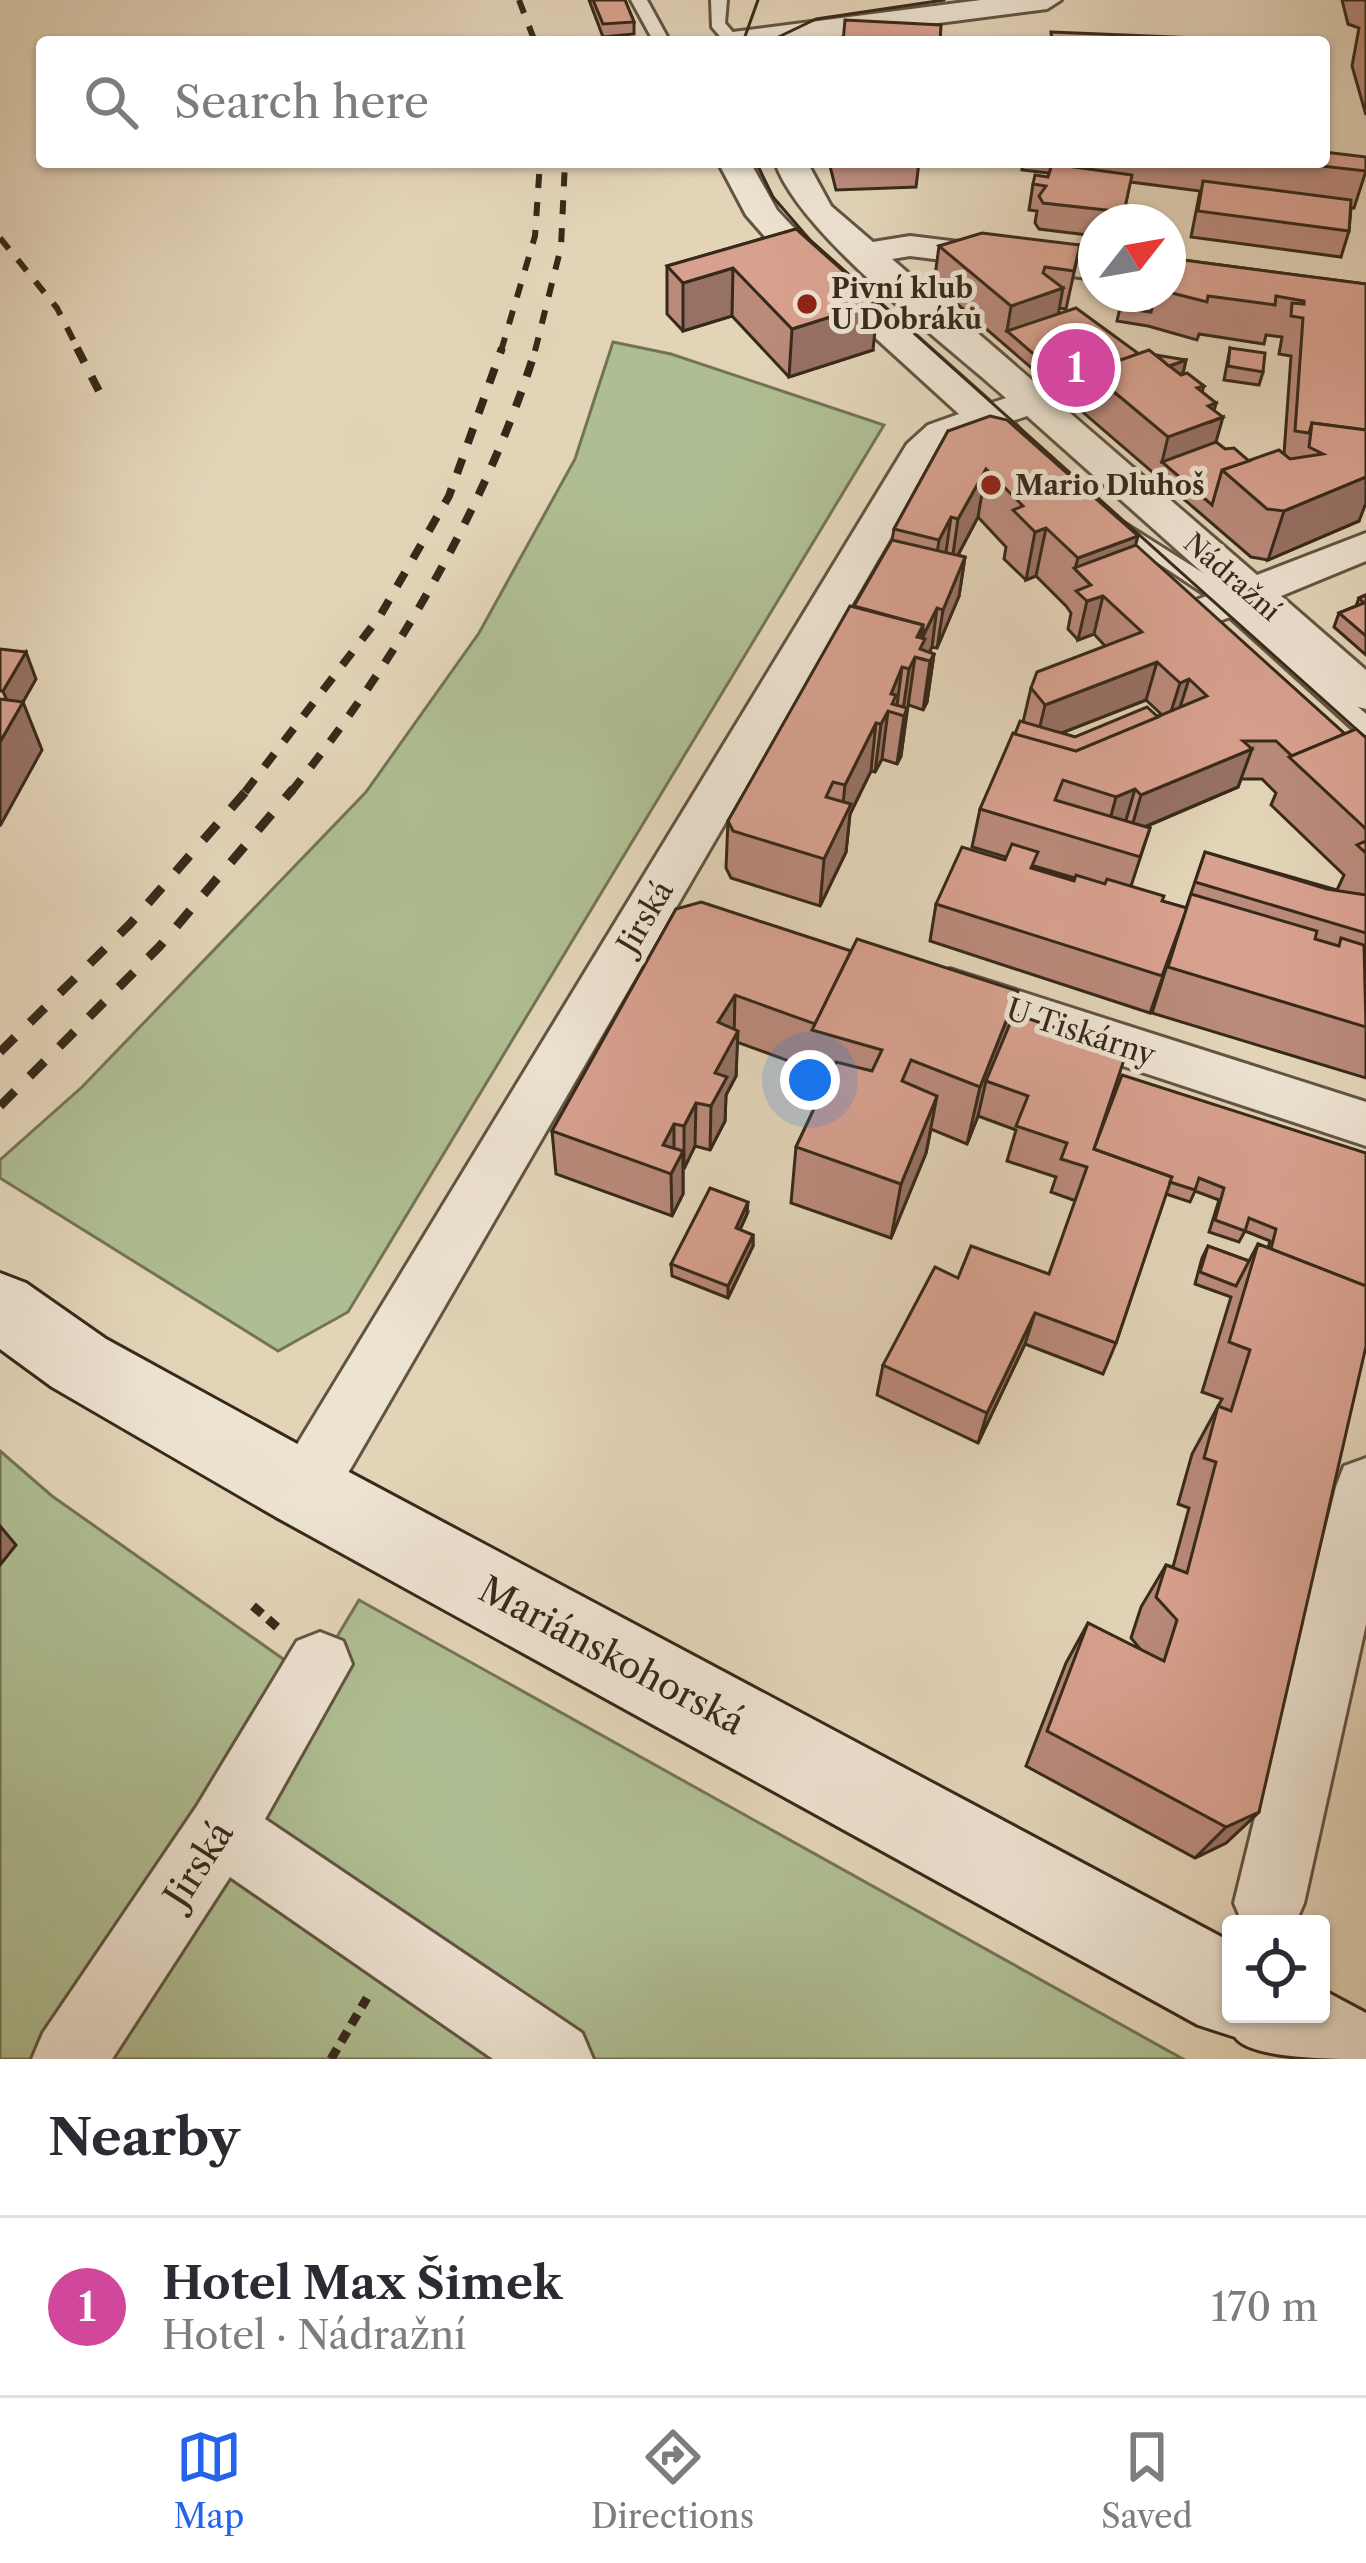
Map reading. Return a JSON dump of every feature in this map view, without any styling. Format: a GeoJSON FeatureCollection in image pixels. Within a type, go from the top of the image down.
{"type":"FeatureCollection","features":[{"type":"Feature","properties":{"kind":"main road","name":"Mariánskohorská"},"geometry":{"type":"LineString","coordinates":[[0,1306],[79,1363],[304,1490],[1222,1987]]}},
{"type":"Feature","properties":{"kind":"main road"},"geometry":{"type":"LineString","coordinates":[[1289,2023],[1355,2059]]}},
{"type":"Feature","properties":{"kind":"street"},"geometry":{"type":"LineString","coordinates":[[776,36],[1047,0]]}},
{"type":"Feature","properties":{"kind":"street"},"geometry":{"type":"LineString","coordinates":[[827,36],[850,28]]}},
{"type":"Feature","properties":{"kind":"street"},"geometry":{"type":"LineString","coordinates":[[737,168],[779,232],[1031,459]]}},
{"type":"Feature","properties":{"kind":"street","name":"Nádražní"},"geometry":{"type":"LineString","coordinates":[[794,168],[813,206],[1125,483],[1223,600],[1359,745]]}},
{"type":"Feature","properties":{"kind":"street"},"geometry":{"type":"LineString","coordinates":[[866,254],[910,246],[1078,267]]}},
{"type":"Feature","properties":{"kind":"street","name":"Jirská"},"geometry":{"type":"LineString","coordinates":[[304,1490],[926,444],[1033,401]]}},
{"type":"Feature","properties":{"kind":"street","name":"Nádražní"},"geometry":{"type":"LineString","coordinates":[[1086,507],[1366,694]]}},
{"type":"Feature","properties":{"kind":"street"},"geometry":{"type":"LineString","coordinates":[[1223,600],[1366,546]]}},
{"type":"Feature","properties":{"kind":"street"},"geometry":{"type":"LineString","coordinates":[[659,895],[713,913]]}},
{"type":"Feature","properties":{"kind":"street","name":"U Tiskárny"},"geometry":{"type":"LineString","coordinates":[[904,974],[1366,1124]]}},
{"type":"Feature","properties":{"kind":"street"},"geometry":{"type":"LineString","coordinates":[[1269,1903],[1366,1486]]}},
{"type":"Feature","properties":{"kind":"street","name":"Jirská"},"geometry":{"type":"LineString","coordinates":[[69,2059],[221,1829],[320,1664]]}},
{"type":"Feature","properties":{"kind":"street"},"geometry":{"type":"LineString","coordinates":[[221,1829],[556,2059]]}},
{"type":"Feature","properties":{"kind":"lane"},"geometry":{"type":"LineString","coordinates":[[639,0],[659,36]]}},
{"type":"Feature","properties":{"kind":"lane"},"geometry":{"type":"LineString","coordinates":[[719,0],[717,24],[726,36]]}},
{"type":"Feature","properties":{"kind":"green space"},"geometry":{"type":"Polygon","coordinates":[[[613,342],[671,354],[884,425],[348,1312],[278,1351],[0,1178],[0,1160],[82,1087],[366,792],[479,633],[575,459],[613,342]]]}},
{"type":"Feature","properties":{"kind":"green space"},"geometry":{"type":"Polygon","coordinates":[[[0,1451],[52,1496],[303,1673],[46,2059],[0,2059],[0,1451]]]}},
{"type":"Feature","properties":{"kind":"green space"},"geometry":{"type":"Polygon","coordinates":[[[359,1600],[1183,2059],[69,2059],[221,1830],[359,1600]]]}},
{"type":"Feature","properties":{"kind":"building"},"geometry":{"type":"Polygon","coordinates":[[[593,0],[625,0],[634,22],[603,24],[593,0]]]}},
{"type":"Feature","properties":{"kind":"building"},"geometry":{"type":"Polygon","coordinates":[[[845,20],[941,25],[940,36],[844,36],[845,20]]]}},
{"type":"Feature","properties":{"kind":"building"},"geometry":{"type":"Polygon","coordinates":[[[1051,32],[1148,36],[1051,36],[1051,32]]]}},
{"type":"Feature","properties":{"kind":"building"},"geometry":{"type":"Polygon","coordinates":[[[1330,153],[1366,157],[1366,171],[1330,167],[1330,153]]]}},
{"type":"Feature","properties":{"kind":"building"},"geometry":{"type":"Polygon","coordinates":[[[1051,168],[1081,168],[1132,175],[1126,204],[1078,207],[1043,203],[1039,196],[1046,186],[1033,184],[1035,175],[1048,177],[1051,168]]]}},
{"type":"Feature","properties":{"kind":"building"},"geometry":{"type":"Polygon","coordinates":[[[1203,181],[1351,200],[1349,231],[1198,211],[1203,181]]]}},
{"type":"Feature","properties":{"kind":"building"},"geometry":{"type":"Polygon","coordinates":[[[796,229],[878,302],[792,329],[733,268],[683,283],[667,266],[796,229]]]}},
{"type":"Feature","properties":{"kind":"building"},"geometry":{"type":"Polygon","coordinates":[[[982,233],[1078,245],[1078,254],[1074,271],[1045,267],[1043,273],[1063,288],[1011,306],[939,246],[982,233]]]}},
{"type":"Feature","properties":{"kind":"building"},"geometry":{"type":"Polygon","coordinates":[[[1186,260],[1366,284],[1366,430],[1312,423],[1309,433],[1295,431],[1303,318],[1291,316],[1292,303],[1304,301],[1276,296],[1275,305],[1208,296],[1207,302],[1186,297],[1186,260]]]}},
{"type":"Feature","properties":{"kind":"building"},"geometry":{"type":"Polygon","coordinates":[[[1076,308],[1139,354],[1089,371],[1083,397],[1007,331],[1076,308]]]}},
{"type":"Feature","properties":{"kind":"building"},"geometry":{"type":"Polygon","coordinates":[[[1230,348],[1265,353],[1263,372],[1228,366],[1230,348]]]}},
{"type":"Feature","properties":{"kind":"building"},"geometry":{"type":"Polygon","coordinates":[[[1149,350],[1204,386],[1197,388],[1216,403],[1208,406],[1223,417],[1168,437],[1089,371],[1149,350]]]}},
{"type":"Feature","properties":{"kind":"building"},"geometry":{"type":"Polygon","coordinates":[[[1156,355],[1186,360],[1169,366],[1156,355]]]}},
{"type":"Feature","properties":{"kind":"building"},"geometry":{"type":"Polygon","coordinates":[[[990,416],[1007,420],[1138,536],[1078,558],[1046,528],[1035,532],[1013,510],[1023,506],[986,469],[958,519],[951,517],[939,540],[894,529],[948,431],[990,416]]]}},
{"type":"Feature","properties":{"kind":"building"},"geometry":{"type":"Polygon","coordinates":[[[1312,423],[1366,430],[1366,477],[1284,511],[1267,509],[1222,470],[1279,450],[1290,459],[1323,454],[1309,447],[1312,423]]]}},
{"type":"Feature","properties":{"kind":"building"},"geometry":{"type":"Polygon","coordinates":[[[1216,442],[1225,449],[1234,448],[1249,461],[1222,470],[1212,505],[1162,462],[1216,442]]]}},
{"type":"Feature","properties":{"kind":"building"},"geometry":{"type":"Polygon","coordinates":[[[892,540],[965,557],[943,610],[937,608],[923,636],[923,625],[854,606],[892,540]]]}},
{"type":"Feature","properties":{"kind":"building"},"geometry":{"type":"Polygon","coordinates":[[[1136,545],[1345,734],[1292,756],[1276,741],[1243,741],[1252,749],[1141,795],[1135,789],[1116,797],[1063,780],[1055,800],[1150,828],[1140,857],[980,809],[1013,733],[1076,751],[1207,696],[1189,679],[1180,683],[1157,662],[1045,705],[1031,688],[1037,672],[1142,632],[1103,596],[1087,601],[1076,591],[1091,585],[1074,568],[1136,545]]]}},
{"type":"Feature","properties":{"kind":"building"},"geometry":{"type":"Polygon","coordinates":[[[1366,595],[1366,636],[1339,613],[1364,603],[1359,598],[1366,595]]]}},
{"type":"Feature","properties":{"kind":"building"},"geometry":{"type":"Polygon","coordinates":[[[850,606],[923,625],[917,637],[925,639],[920,649],[934,654],[930,661],[915,657],[909,669],[902,667],[891,694],[896,695],[892,704],[907,708],[904,716],[888,711],[881,724],[876,723],[845,785],[833,782],[826,797],[851,804],[824,859],[733,831],[728,821],[850,606]]]}},
{"type":"Feature","properties":{"kind":"building"},"geometry":{"type":"Polygon","coordinates":[[[0,649],[26,652],[3,691],[0,691],[0,649]]]}},
{"type":"Feature","properties":{"kind":"building"},"geometry":{"type":"Polygon","coordinates":[[[0,699],[23,702],[0,742],[0,699]]]}},
{"type":"Feature","properties":{"kind":"building"},"geometry":{"type":"Polygon","coordinates":[[[1147,707],[1158,717],[1076,751],[1015,734],[1020,721],[1075,737],[1147,707]]]}},
{"type":"Feature","properties":{"kind":"building"},"geometry":{"type":"Polygon","coordinates":[[[1356,729],[1366,738],[1366,829],[1289,757],[1356,729]]]}},
{"type":"Feature","properties":{"kind":"building"},"geometry":{"type":"Polygon","coordinates":[[[1012,844],[1038,852],[1031,868],[1074,881],[1076,875],[1105,884],[1107,879],[1187,908],[1162,976],[936,904],[962,847],[1005,860],[1012,844]]]}},
{"type":"Feature","properties":{"kind":"building"},"geometry":{"type":"Polygon","coordinates":[[[1205,852],[1327,889],[1366,895],[1366,933],[1195,882],[1205,852]]]}},
{"type":"Feature","properties":{"kind":"building"},"geometry":{"type":"Polygon","coordinates":[[[1191,894],[1317,931],[1315,939],[1339,946],[1341,938],[1364,945],[1366,1027],[1168,967],[1191,894]]]}},
{"type":"Feature","properties":{"kind":"building"},"geometry":{"type":"Polygon","coordinates":[[[701,902],[851,951],[815,1024],[735,995],[718,1022],[738,1031],[715,1073],[727,1077],[711,1106],[696,1103],[684,1126],[674,1124],[663,1145],[683,1151],[671,1174],[552,1131],[676,909],[701,902]]]}},
{"type":"Feature","properties":{"kind":"building"},"geometry":{"type":"Polygon","coordinates":[[[857,939],[1018,991],[980,1087],[911,1060],[902,1081],[937,1096],[901,1184],[796,1147],[836,1062],[872,1071],[882,1050],[812,1030],[857,939]]]}},
{"type":"Feature","properties":{"kind":"building"},"geometry":{"type":"Polygon","coordinates":[[[1014,1014],[1127,1051],[1094,1149],[1172,1177],[1116,1343],[1035,1313],[987,1413],[883,1365],[935,1267],[958,1278],[971,1246],[1049,1274],[1087,1167],[1061,1159],[1067,1143],[1016,1126],[1028,1096],[986,1081],[1014,1014]]]}},
{"type":"Feature","properties":{"kind":"building"},"geometry":{"type":"Polygon","coordinates":[[[1122,1075],[1366,1153],[1366,1286],[1271,1249],[1276,1229],[1249,1218],[1245,1231],[1215,1220],[1224,1188],[1199,1178],[1195,1190],[1094,1149],[1122,1075]]]}},
{"type":"Feature","properties":{"kind":"building"},"geometry":{"type":"Polygon","coordinates":[[[710,1188],[748,1202],[736,1228],[753,1235],[728,1286],[671,1264],[710,1188]]]}},
{"type":"Feature","properties":{"kind":"building"},"geometry":{"type":"Polygon","coordinates":[[[1258,1244],[1366,1286],[1366,1346],[1259,1812],[1226,1827],[1047,1731],[1088,1623],[1164,1661],[1177,1620],[1156,1597],[1166,1565],[1187,1573],[1216,1462],[1204,1458],[1218,1406],[1231,1411],[1250,1350],[1229,1342],[1258,1244]]]}},
{"type":"Feature","properties":{"kind":"building"},"geometry":{"type":"Polygon","coordinates":[[[1208,1246],[1249,1261],[1236,1286],[1200,1272],[1208,1246]]]}},
{"type":"Feature","properties":{"kind":"tram line"},"geometry":{"type":"LineString","coordinates":[[745,36],[758,0]]}},
{"type":"Feature","properties":{"kind":"tram line"},"geometry":{"type":"LineString","coordinates":[[781,36],[816,19],[944,0]]}},
{"type":"Feature","properties":{"kind":"tram line"},"geometry":{"type":"LineString","coordinates":[[759,168],[773,197],[810,240],[1366,738]]}},
{"type":"Feature","properties":{"kind":"railway"},"geometry":{"type":"LineString","coordinates":[[519,0],[533,36]]}},
{"type":"Feature","properties":{"kind":"railway"},"geometry":{"type":"LineString","coordinates":[[501,350],[535,236],[540,168]]}},
{"type":"Feature","properties":{"kind":"railway"},"geometry":{"type":"LineString","coordinates":[[535,350],[561,247],[565,168]]}},
{"type":"Feature","properties":{"kind":"railway"},"geometry":{"type":"LineString","coordinates":[[0,238],[57,308],[79,351]]}},
{"type":"Feature","properties":{"kind":"railway"},"geometry":{"type":"LineString","coordinates":[[77,348],[104,401]]}},
{"type":"Feature","properties":{"kind":"railway"},"geometry":{"type":"LineString","coordinates":[[245,792],[380,616],[449,496],[501,350]]}},
{"type":"Feature","properties":{"kind":"railway"},"geometry":{"type":"LineString","coordinates":[[291,792],[367,690],[434,581],[491,467],[535,350]]}},
{"type":"Feature","properties":{"kind":"railway"},"geometry":{"type":"LineString","coordinates":[[0,1052],[130,924],[248,789]]}},
{"type":"Feature","properties":{"kind":"railway"},"geometry":{"type":"LineString","coordinates":[[0,1106],[159,947],[293,789]]}},
{"type":"Feature","properties":{"kind":"place","name":"Pivní klub U Dobráků"},"geometry":{"type":"Point","coordinates":[807,304]}},
{"type":"Feature","properties":{"kind":"place","name":"Hotel Max Šimek"},"geometry":{"type":"Point","coordinates":[1076,368]}},
{"type":"Feature","properties":{"kind":"place","name":"Mario Dluhoš"},"geometry":{"type":"Point","coordinates":[991,485]}}]}
